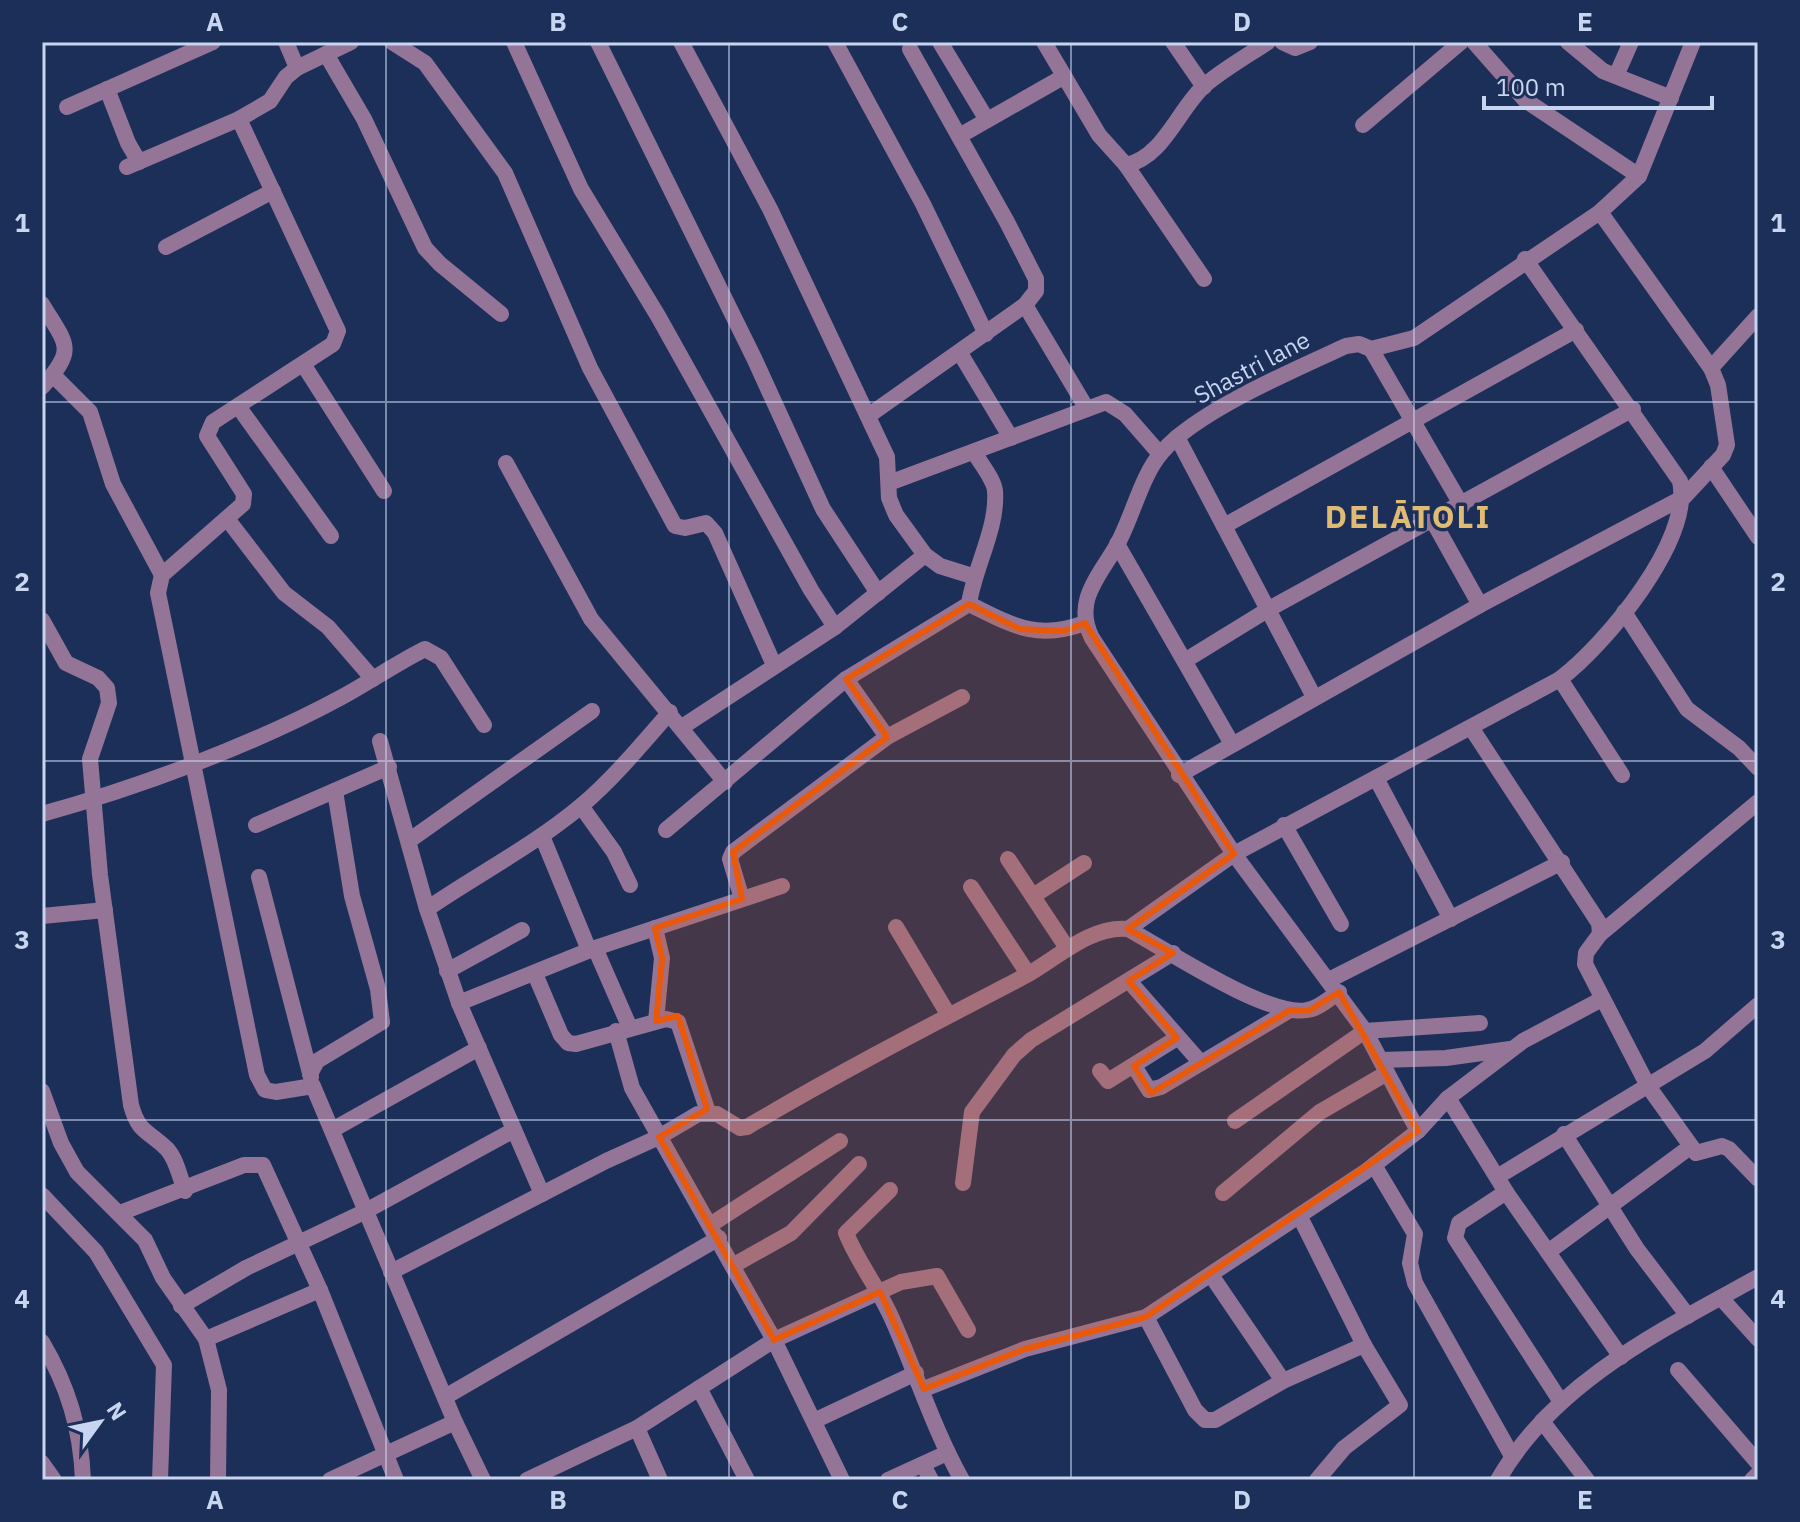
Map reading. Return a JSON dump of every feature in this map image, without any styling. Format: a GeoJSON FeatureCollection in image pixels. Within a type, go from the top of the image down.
{"type":"FeatureCollection","features":[{"type":"Feature","properties":{"kind":"street"},"geometry":{"type":"LineString","coordinates":[[67,107],[213,42]]}},
{"type":"Feature","properties":{"kind":"street"},"geometry":{"type":"LineString","coordinates":[[286,42],[297,68]]}},
{"type":"Feature","properties":{"kind":"street"},"geometry":{"type":"LineString","coordinates":[[107,89],[133,164],[239,119],[270,101],[297,68],[351,42]]}},
{"type":"Feature","properties":{"kind":"street"},"geometry":{"type":"LineString","coordinates":[[392,42],[431,69],[505,173],[590,368],[652,489],[675,526],[685,528],[706,523],[715,533],[774,665]]}},
{"type":"Feature","properties":{"kind":"street"},"geometry":{"type":"LineString","coordinates":[[514,42],[581,189],[658,316],[811,590],[835,627]]}},
{"type":"Feature","properties":{"kind":"street"},"geometry":{"type":"LineString","coordinates":[[598,42],[754,358],[823,509],[878,593]]}},
{"type":"Feature","properties":{"kind":"street"},"geometry":{"type":"LineString","coordinates":[[681,42],[770,209],[887,457],[889,498],[896,515],[925,555],[940,566],[972,576]]}},
{"type":"Feature","properties":{"kind":"street"},"geometry":{"type":"LineString","coordinates":[[835,42],[923,204],[986,334]]}},
{"type":"Feature","properties":{"kind":"street"},"geometry":{"type":"LineString","coordinates":[[940,42],[987,120]]}},
{"type":"Feature","properties":{"kind":"street"},"geometry":{"type":"LineString","coordinates":[[1044,42],[1099,135],[1126,165],[1204,279]]}},
{"type":"Feature","properties":{"kind":"street"},"geometry":{"type":"LineString","coordinates":[[1173,42],[1204,87]]}},
{"type":"Feature","properties":{"kind":"street"},"geometry":{"type":"LineString","coordinates":[[1126,165],[1136,163],[1150,152],[1204,87],[1268,42]]}},
{"type":"Feature","properties":{"kind":"street"},"geometry":{"type":"LineString","coordinates":[[1282,42],[1295,48],[1310,42]]}},
{"type":"Feature","properties":{"kind":"street"},"geometry":{"type":"LineString","coordinates":[[1363,125],[1461,42]]}},
{"type":"Feature","properties":{"kind":"street"},"geometry":{"type":"LineString","coordinates":[[1474,42],[1525,100],[1639,176]]}},
{"type":"Feature","properties":{"kind":"street"},"geometry":{"type":"LineString","coordinates":[[1568,42],[1594,64],[1616,76],[1671,98]]}},
{"type":"Feature","properties":{"kind":"street"},"geometry":{"type":"LineString","coordinates":[[1616,76],[1631,42]]}},
{"type":"Feature","properties":{"kind":"street","name":"Shastri lane"},"geometry":{"type":"LineString","coordinates":[[1085,623],[1083,605],[1117,544],[1160,454],[1177,437],[1266,384],[1346,346],[1359,344],[1371,349],[1414,338],[1525,259],[1600,212],[1639,176],[1693,42]]}},
{"type":"Feature","properties":{"kind":"street"},"geometry":{"type":"LineString","coordinates":[[868,416],[1025,305],[1036,291],[1036,279],[961,135],[910,49]]}},
{"type":"Feature","properties":{"kind":"street"},"geometry":{"type":"LineString","coordinates":[[326,54],[364,119],[425,248],[501,314]]}},
{"type":"Feature","properties":{"kind":"street"},"geometry":{"type":"LineString","coordinates":[[961,135],[1063,77]]}},
{"type":"Feature","properties":{"kind":"street"},"geometry":{"type":"LineString","coordinates":[[239,119],[338,331],[333,344],[213,422],[207,436],[212,449],[244,494],[243,504],[162,575],[158,593],[167,647],[195,760],[257,1075],[265,1090],[276,1092],[311,1080]]}},
{"type":"Feature","properties":{"kind":"street"},"geometry":{"type":"LineString","coordinates":[[166,247],[273,191]]}},
{"type":"Feature","properties":{"kind":"street"},"geometry":{"type":"LineString","coordinates":[[1179,775],[1480,605],[1684,497],[1711,467],[1727,445],[1718,385],[1711,368],[1600,212]]}},
{"type":"Feature","properties":{"kind":"street"},"geometry":{"type":"LineString","coordinates":[[1128,929],[1234,854],[1284,825],[1472,729],[1560,679],[1585,660],[1644,586],[1669,538],[1684,497],[1680,481],[1633,409],[1525,259]]}},
{"type":"Feature","properties":{"kind":"street"},"geometry":{"type":"LineString","coordinates":[[42,304],[66,350],[65,359],[48,381],[90,412],[113,484],[162,575]]}},
{"type":"Feature","properties":{"kind":"street"},"geometry":{"type":"LineString","coordinates":[[1025,305],[1087,409]]}},
{"type":"Feature","properties":{"kind":"street"},"geometry":{"type":"LineString","coordinates":[[1711,368],[1758,316]]}},
{"type":"Feature","properties":{"kind":"street"},"geometry":{"type":"LineString","coordinates":[[1224,526],[1576,330]]}},
{"type":"Feature","properties":{"kind":"street"},"geometry":{"type":"LineString","coordinates":[[1371,349],[1462,506]]}},
{"type":"Feature","properties":{"kind":"street"},"geometry":{"type":"LineString","coordinates":[[960,353],[1011,438]]}},
{"type":"Feature","properties":{"kind":"street"},"geometry":{"type":"LineString","coordinates":[[303,364],[384,491]]}},
{"type":"Feature","properties":{"kind":"street"},"geometry":{"type":"LineString","coordinates":[[889,483],[1106,402],[1118,409],[1160,454]]}},
{"type":"Feature","properties":{"kind":"street"},"geometry":{"type":"LineString","coordinates":[[238,406],[331,536]]}},
{"type":"Feature","properties":{"kind":"street"},"geometry":{"type":"LineString","coordinates":[[1186,660],[1269,609],[1462,506],[1633,409]]}},
{"type":"Feature","properties":{"kind":"street"},"geometry":{"type":"LineString","coordinates":[[1177,437],[1314,697]]}},
{"type":"Feature","properties":{"kind":"street"},"geometry":{"type":"LineString","coordinates":[[969,604],[972,576],[991,522],[995,489],[974,452]]}},
{"type":"Feature","properties":{"kind":"street"},"geometry":{"type":"LineString","coordinates":[[506,463],[591,619],[725,782]]}},
{"type":"Feature","properties":{"kind":"street"},"geometry":{"type":"LineString","coordinates":[[1711,467],[1758,537]]}},
{"type":"Feature","properties":{"kind":"street"},"geometry":{"type":"LineString","coordinates":[[228,520],[284,593],[328,627],[373,679]]}},
{"type":"Feature","properties":{"kind":"street"},"geometry":{"type":"LineString","coordinates":[[1433,521],[1480,605]]}},
{"type":"Feature","properties":{"kind":"street"},"geometry":{"type":"LineString","coordinates":[[1117,544],[1232,744]]}},
{"type":"Feature","properties":{"kind":"street"},"geometry":{"type":"LineString","coordinates":[[682,727],[835,627],[925,555]]}},
{"type":"Feature","properties":{"kind":"street"},"geometry":{"type":"LineString","coordinates":[[969,604],[1020,629],[1064,631],[1085,623],[1179,775],[1365,1031],[1418,1131]]}},
{"type":"Feature","properties":{"kind":"street"},"geometry":{"type":"LineString","coordinates":[[666,830],[846,679],[969,604]]}},
{"type":"Feature","properties":{"kind":"street"},"geometry":{"type":"LineString","coordinates":[[1624,612],[1687,709],[1739,748],[1758,768]]}},
{"type":"Feature","properties":{"kind":"street"},"geometry":{"type":"LineString","coordinates":[[42,620],[66,663],[98,678],[107,688],[109,703],[90,759],[105,910],[136,1123],[145,1135],[168,1150],[185,1191]]}},
{"type":"Feature","properties":{"kind":"street"},"geometry":{"type":"LineString","coordinates":[[43,810],[94,800],[294,720],[425,649],[434,651],[484,725]]}},
{"type":"Feature","properties":{"kind":"street"},"geometry":{"type":"LineString","coordinates":[[846,679],[887,737]]}},
{"type":"Feature","properties":{"kind":"street"},"geometry":{"type":"LineString","coordinates":[[1560,679],[1622,775]]}},
{"type":"Feature","properties":{"kind":"street"},"geometry":{"type":"LineString","coordinates":[[742,899],[730,859],[733,852],[887,737],[962,697]]}},
{"type":"Feature","properties":{"kind":"street"},"geometry":{"type":"LineString","coordinates":[[410,840],[592,711]]}},
{"type":"Feature","properties":{"kind":"street"},"geometry":{"type":"LineString","coordinates":[[427,909],[542,836],[581,806],[612,778],[670,712]]}},
{"type":"Feature","properties":{"kind":"street"},"geometry":{"type":"LineString","coordinates":[[1472,729],[1562,862],[1599,923],[1600,934]]}},
{"type":"Feature","properties":{"kind":"street"},"geometry":{"type":"LineString","coordinates":[[380,741],[447,971],[542,1194]]}},
{"type":"Feature","properties":{"kind":"street"},"geometry":{"type":"LineString","coordinates":[[256,825],[389,767]]}},
{"type":"Feature","properties":{"kind":"street"},"geometry":{"type":"LineString","coordinates":[[1376,778],[1451,919]]}},
{"type":"Feature","properties":{"kind":"street"},"geometry":{"type":"LineString","coordinates":[[311,1080],[317,1061],[382,1022],[378,989],[352,896],[335,791]]}},
{"type":"Feature","properties":{"kind":"street"},"geometry":{"type":"LineString","coordinates":[[1755,1168],[1722,1146],[1696,1153],[1690,1147],[1648,1086],[1585,964],[1586,953],[1600,934],[1758,802]]}},
{"type":"Feature","properties":{"kind":"street"},"geometry":{"type":"LineString","coordinates":[[581,806],[614,852],[630,885]]}},
{"type":"Feature","properties":{"kind":"street"},"geometry":{"type":"LineString","coordinates":[[1284,825],[1341,924]]}},
{"type":"Feature","properties":{"kind":"street"},"geometry":{"type":"LineString","coordinates":[[542,836],[592,949],[623,1030],[632,1088],[734,1265],[816,1420],[842,1480]]}},
{"type":"Feature","properties":{"kind":"street"},"geometry":{"type":"LineString","coordinates":[[1008,859],[1067,948]]}},
{"type":"Feature","properties":{"kind":"street"},"geometry":{"type":"LineString","coordinates":[[391,1272],[659,1137],[698,1114],[708,1112],[740,1128],[747,1127],[948,1014],[1028,974],[1067,948],[1115,927],[1128,929],[1215,979],[1290,1010],[1308,1011],[1334,986],[1451,919],[1562,862]]}},
{"type":"Feature","properties":{"kind":"street"},"geometry":{"type":"LineString","coordinates":[[1033,896],[1084,863]]}},
{"type":"Feature","properties":{"kind":"street"},"geometry":{"type":"LineString","coordinates":[[259,877],[311,1080],[364,1212],[483,1480]]}},
{"type":"Feature","properties":{"kind":"street"},"geometry":{"type":"LineString","coordinates":[[459,1003],[592,949],[782,886]]}},
{"type":"Feature","properties":{"kind":"street"},"geometry":{"type":"LineString","coordinates":[[971,887],[1028,974]]}},
{"type":"Feature","properties":{"kind":"street"},"geometry":{"type":"LineString","coordinates":[[42,916],[105,910]]}},
{"type":"Feature","properties":{"kind":"street"},"geometry":{"type":"LineString","coordinates":[[896,927],[948,1014]]}},
{"type":"Feature","properties":{"kind":"street"},"geometry":{"type":"LineString","coordinates":[[655,928],[662,958],[656,1021]]}},
{"type":"Feature","properties":{"kind":"street"},"geometry":{"type":"LineString","coordinates":[[447,971],[522,930]]}},
{"type":"Feature","properties":{"kind":"street"},"geometry":{"type":"LineString","coordinates":[[963,1183],[969,1120],[1014,1055],[1031,1040],[1173,953]]}},
{"type":"Feature","properties":{"kind":"street"},"geometry":{"type":"LineString","coordinates":[[535,974],[561,1035],[568,1043],[576,1044],[673,1019],[681,1027],[708,1112]]}},
{"type":"Feature","properties":{"kind":"street"},"geometry":{"type":"LineString","coordinates":[[1129,981],[1201,1063]]}},
{"type":"Feature","properties":{"kind":"street"},"geometry":{"type":"LineString","coordinates":[[924,1389],[1025,1349],[1146,1317],[1374,1165],[1418,1131],[1448,1098],[1513,1049],[1542,1029],[1602,999]]}},
{"type":"Feature","properties":{"kind":"street"},"geometry":{"type":"LineString","coordinates":[[1497,1177],[1705,1051],[1758,1005]]}},
{"type":"Feature","properties":{"kind":"street"},"geometry":{"type":"LineString","coordinates":[[1134,1066],[1149,1090],[1290,1010]]}},
{"type":"Feature","properties":{"kind":"street"},"geometry":{"type":"LineString","coordinates":[[1235,1121],[1365,1031],[1480,1023]]}},
{"type":"Feature","properties":{"kind":"street"},"geometry":{"type":"LineString","coordinates":[[1100,1071],[1108,1081],[1177,1038]]}},
{"type":"Feature","properties":{"kind":"street"},"geometry":{"type":"LineString","coordinates":[[332,1130],[479,1048]]}},
{"type":"Feature","properties":{"kind":"street"},"geometry":{"type":"LineString","coordinates":[[1223,1193],[1320,1112],[1384,1067],[1513,1049]]}},
{"type":"Feature","properties":{"kind":"street"},"geometry":{"type":"LineString","coordinates":[[42,1091],[61,1143],[77,1172],[145,1240],[181,1306],[206,1339],[219,1390],[218,1480]]}},
{"type":"Feature","properties":{"kind":"street"},"geometry":{"type":"LineString","coordinates":[[1448,1098],[1506,1192],[1621,1357]]}},
{"type":"Feature","properties":{"kind":"street"},"geometry":{"type":"LineString","coordinates":[[181,1306],[246,1268],[364,1212],[514,1130]]}},
{"type":"Feature","properties":{"kind":"street"},"geometry":{"type":"LineString","coordinates":[[1564,1134],[1608,1206],[1688,1316]]}},
{"type":"Feature","properties":{"kind":"street"},"geometry":{"type":"LineString","coordinates":[[445,1397],[714,1231],[840,1141]]}},
{"type":"Feature","properties":{"kind":"street"},"geometry":{"type":"LineString","coordinates":[[1548,1252],[1690,1147]]}},
{"type":"Feature","properties":{"kind":"street"},"geometry":{"type":"LineString","coordinates":[[734,1265],[791,1233],[859,1164]]}},
{"type":"Feature","properties":{"kind":"street"},"geometry":{"type":"LineString","coordinates":[[120,1213],[185,1191],[244,1165],[263,1165],[320,1290],[383,1455],[396,1480]]}},
{"type":"Feature","properties":{"kind":"street"},"geometry":{"type":"LineString","coordinates":[[1374,1165],[1415,1234],[1410,1263],[1415,1283],[1512,1456]]}},
{"type":"Feature","properties":{"kind":"street"},"geometry":{"type":"LineString","coordinates":[[890,1190],[846,1233],[880,1292],[924,1389],[947,1453],[962,1480]]}},
{"type":"Feature","properties":{"kind":"street"},"geometry":{"type":"LineString","coordinates":[[1506,1192],[1459,1223],[1455,1238],[1561,1402]]}},
{"type":"Feature","properties":{"kind":"street"},"geometry":{"type":"LineString","coordinates":[[42,1195],[96,1252],[164,1365],[160,1480]]}},
{"type":"Feature","properties":{"kind":"street"},"geometry":{"type":"LineString","coordinates":[[1300,1217],[1364,1345],[1400,1405],[1344,1448],[1317,1480]]}},
{"type":"Feature","properties":{"kind":"street"},"geometry":{"type":"LineString","coordinates":[[1211,1275],[1283,1381]]}},
{"type":"Feature","properties":{"kind":"street"},"geometry":{"type":"LineString","coordinates":[[527,1480],[637,1428],[774,1340],[901,1282],[937,1276],[968,1330]]}},
{"type":"Feature","properties":{"kind":"street"},"geometry":{"type":"LineString","coordinates":[[1498,1480],[1512,1456],[1561,1402],[1621,1357],[1758,1277]]}},
{"type":"Feature","properties":{"kind":"street"},"geometry":{"type":"LineString","coordinates":[[206,1339],[320,1290]]}},
{"type":"Feature","properties":{"kind":"street"},"geometry":{"type":"LineString","coordinates":[[1721,1298],[1758,1339]]}},
{"type":"Feature","properties":{"kind":"street"},"geometry":{"type":"LineString","coordinates":[[1146,1317],[1195,1410],[1205,1420],[1215,1420],[1283,1381],[1364,1345]]}},
{"type":"Feature","properties":{"kind":"street"},"geometry":{"type":"LineString","coordinates":[[42,1342],[70,1397],[77,1424],[83,1480]]}},
{"type":"Feature","properties":{"kind":"street"},"geometry":{"type":"LineString","coordinates":[[1678,1370],[1758,1463]]}},
{"type":"Feature","properties":{"kind":"street"},"geometry":{"type":"LineString","coordinates":[[816,1420],[916,1373]]}},
{"type":"Feature","properties":{"kind":"street"},"geometry":{"type":"LineString","coordinates":[[699,1388],[747,1480]]}},
{"type":"Feature","properties":{"kind":"street"},"geometry":{"type":"LineString","coordinates":[[1542,1421],[1587,1480]]}},
{"type":"Feature","properties":{"kind":"street"},"geometry":{"type":"LineString","coordinates":[[330,1480],[455,1422]]}},
{"type":"Feature","properties":{"kind":"street"},"geometry":{"type":"LineString","coordinates":[[637,1428],[660,1480]]}},
{"type":"Feature","properties":{"kind":"street"},"geometry":{"type":"LineString","coordinates":[[888,1480],[947,1453]]}},
{"type":"Feature","properties":{"kind":"street"},"geometry":{"type":"LineString","coordinates":[[42,1463],[54,1480]]}},
{"type":"Feature","properties":{"kind":"street"},"geometry":{"type":"LineString","coordinates":[[923,1465],[931,1480]]}},
{"type":"Feature","properties":{"kind":"street"},"geometry":{"type":"LineString","coordinates":[[1752,1480],[1758,1474]]}},
{"type":"Feature","properties":{"kind":"highlighted area"},"geometry":{"type":"Polygon","coordinates":[[[969,604],[1020,629],[1064,631],[1085,623],[1234,854],[1128,929],[1173,953],[1129,981],[1177,1038],[1134,1066],[1151,1093],[1290,1010],[1308,1011],[1339,992],[1418,1131],[1146,1317],[1025,1349],[924,1389],[880,1292],[774,1340],[659,1137],[707,1109],[678,1016],[656,1021],[662,958],[655,928],[742,899],[733,852],[887,737],[846,679],[969,604]]]}},
{"type":"Feature","properties":{"kind":"district","name":"DELĀTOLI"},"geometry":{"type":"Point","coordinates":[1408,517]}}]}
